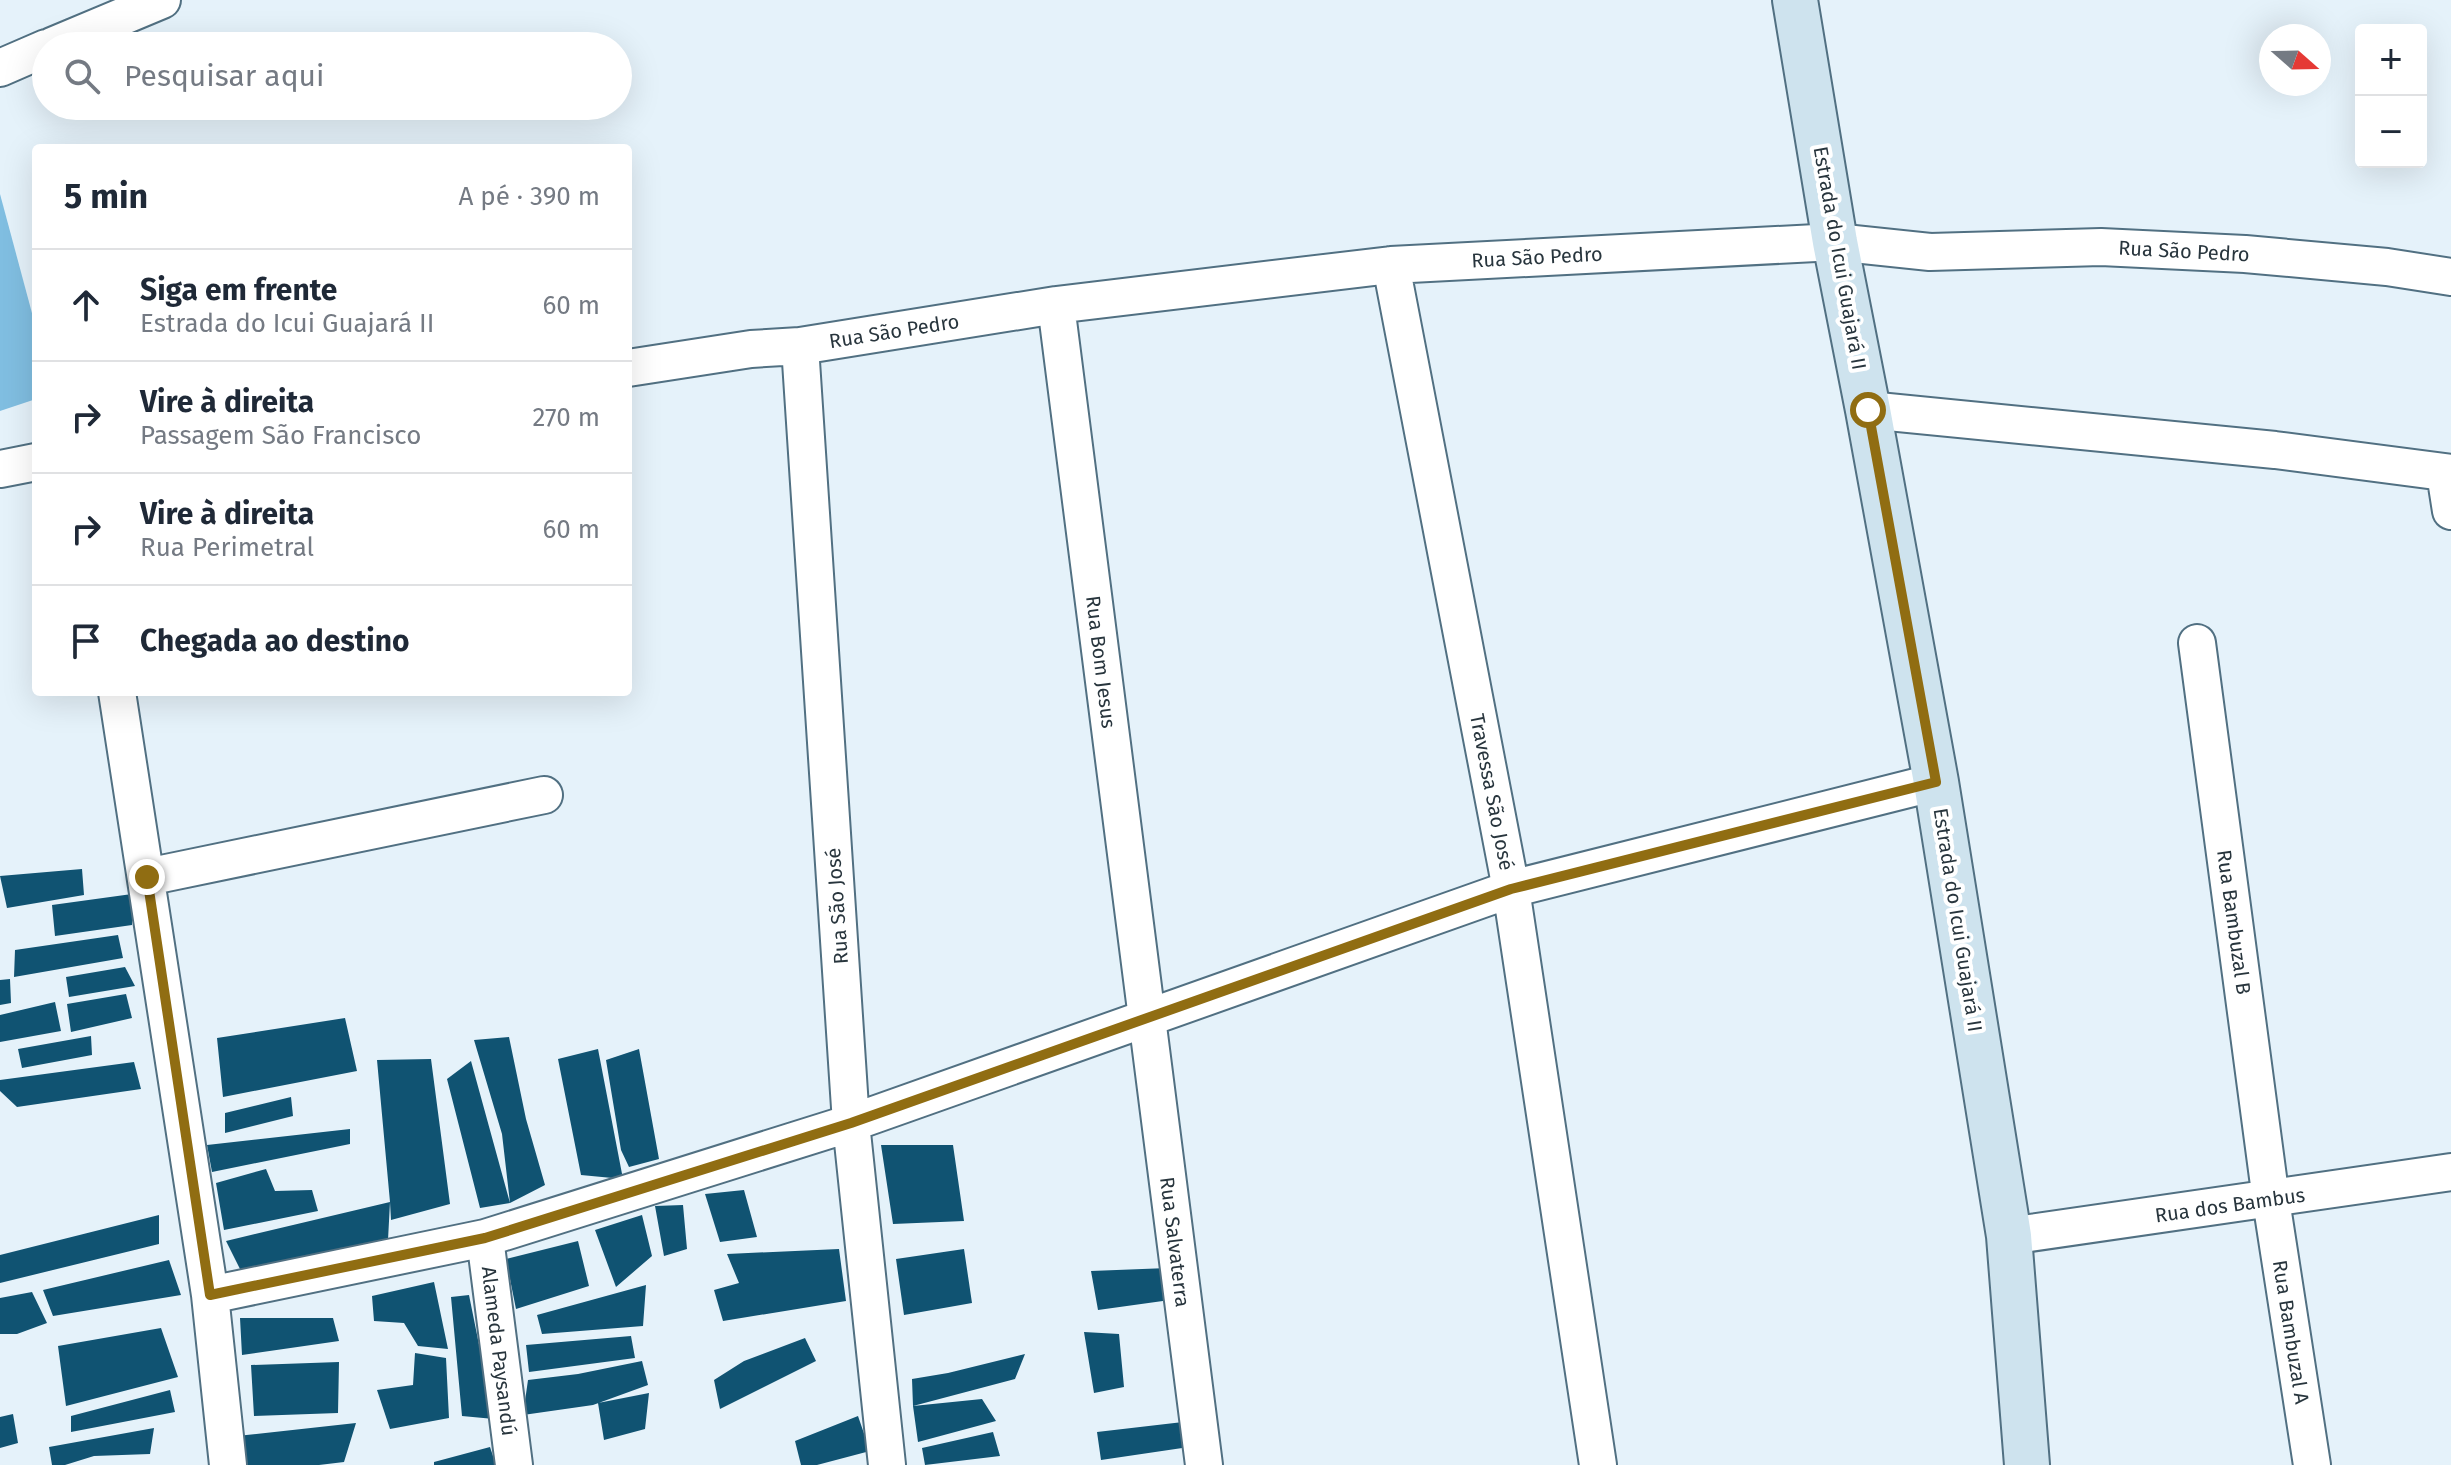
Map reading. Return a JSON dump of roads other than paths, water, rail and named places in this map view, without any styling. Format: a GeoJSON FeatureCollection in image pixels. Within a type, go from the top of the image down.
{"type":"FeatureCollection","features":[{"type":"Feature","properties":{"kind":"main road","name":"Estrada do Icui Guajará II"},"geometry":{"type":"LineString","coordinates":[[1795,0],[1835,242],[1936,782],[2009,1236],[2027,1465]]}},
{"type":"Feature","properties":{"kind":"street"},"geometry":{"type":"LineString","coordinates":[[85,32],[162,0]]}},
{"type":"Feature","properties":{"kind":"street"},"geometry":{"type":"LineString","coordinates":[[0,68],[32,54]]}},
{"type":"Feature","properties":{"kind":"street","name":"Rua São Pedro"},"geometry":{"type":"LineString","coordinates":[[632,367],[751,349],[800,346],[1056,305],[1391,265],[1835,242],[1930,252],[2101,247],[2245,254],[2387,267],[2451,277]]}},
{"type":"Feature","properties":{"kind":"street","name":"Travessa São José"},"geometry":{"type":"LineString","coordinates":[[1391,265],[1511,889],[1598,1465]]}},
{"type":"Feature","properties":{"kind":"street","name":"Rua Bom Jesus"},"geometry":{"type":"LineString","coordinates":[[1056,305],[1146,1019]]}},
{"type":"Feature","properties":{"kind":"street","name":"Rua São José"},"geometry":{"type":"LineString","coordinates":[[800,346],[851,1123],[887,1465]]}},
{"type":"Feature","properties":{"kind":"street"},"geometry":{"type":"LineString","coordinates":[[1868,410],[2275,450],[2448,473],[2451,511]]}},
{"type":"Feature","properties":{"kind":"street"},"geometry":{"type":"LineString","coordinates":[[0,469],[32,463]]}},
{"type":"Feature","properties":{"kind":"street","name":"Rua Bambuzal B"},"geometry":{"type":"LineString","coordinates":[[2197,643],[2271,1200]]}},
{"type":"Feature","properties":{"kind":"street"},"geometry":{"type":"LineString","coordinates":[[118,696],[210,1295],[228,1465]]}},
{"type":"Feature","properties":{"kind":"street"},"geometry":{"type":"LineString","coordinates":[[210,1295],[485,1238],[851,1123],[1511,889],[1936,782]]}},
{"type":"Feature","properties":{"kind":"street"},"geometry":{"type":"LineString","coordinates":[[147,877],[544,795]]}},
{"type":"Feature","properties":{"kind":"street","name":"Rua Salvaterra"},"geometry":{"type":"LineString","coordinates":[[1146,1019],[1204,1465]]}},
{"type":"Feature","properties":{"kind":"street","name":"Rua dos Bambus"},"geometry":{"type":"LineString","coordinates":[[2009,1236],[2451,1172]]}},
{"type":"Feature","properties":{"kind":"street","name":"Rua Bambuzal A"},"geometry":{"type":"LineString","coordinates":[[2271,1200],[2312,1465]]}},
{"type":"Feature","properties":{"kind":"street","name":"Alameda Paysandú"},"geometry":{"type":"LineString","coordinates":[[485,1238],[514,1465]]}}]}
